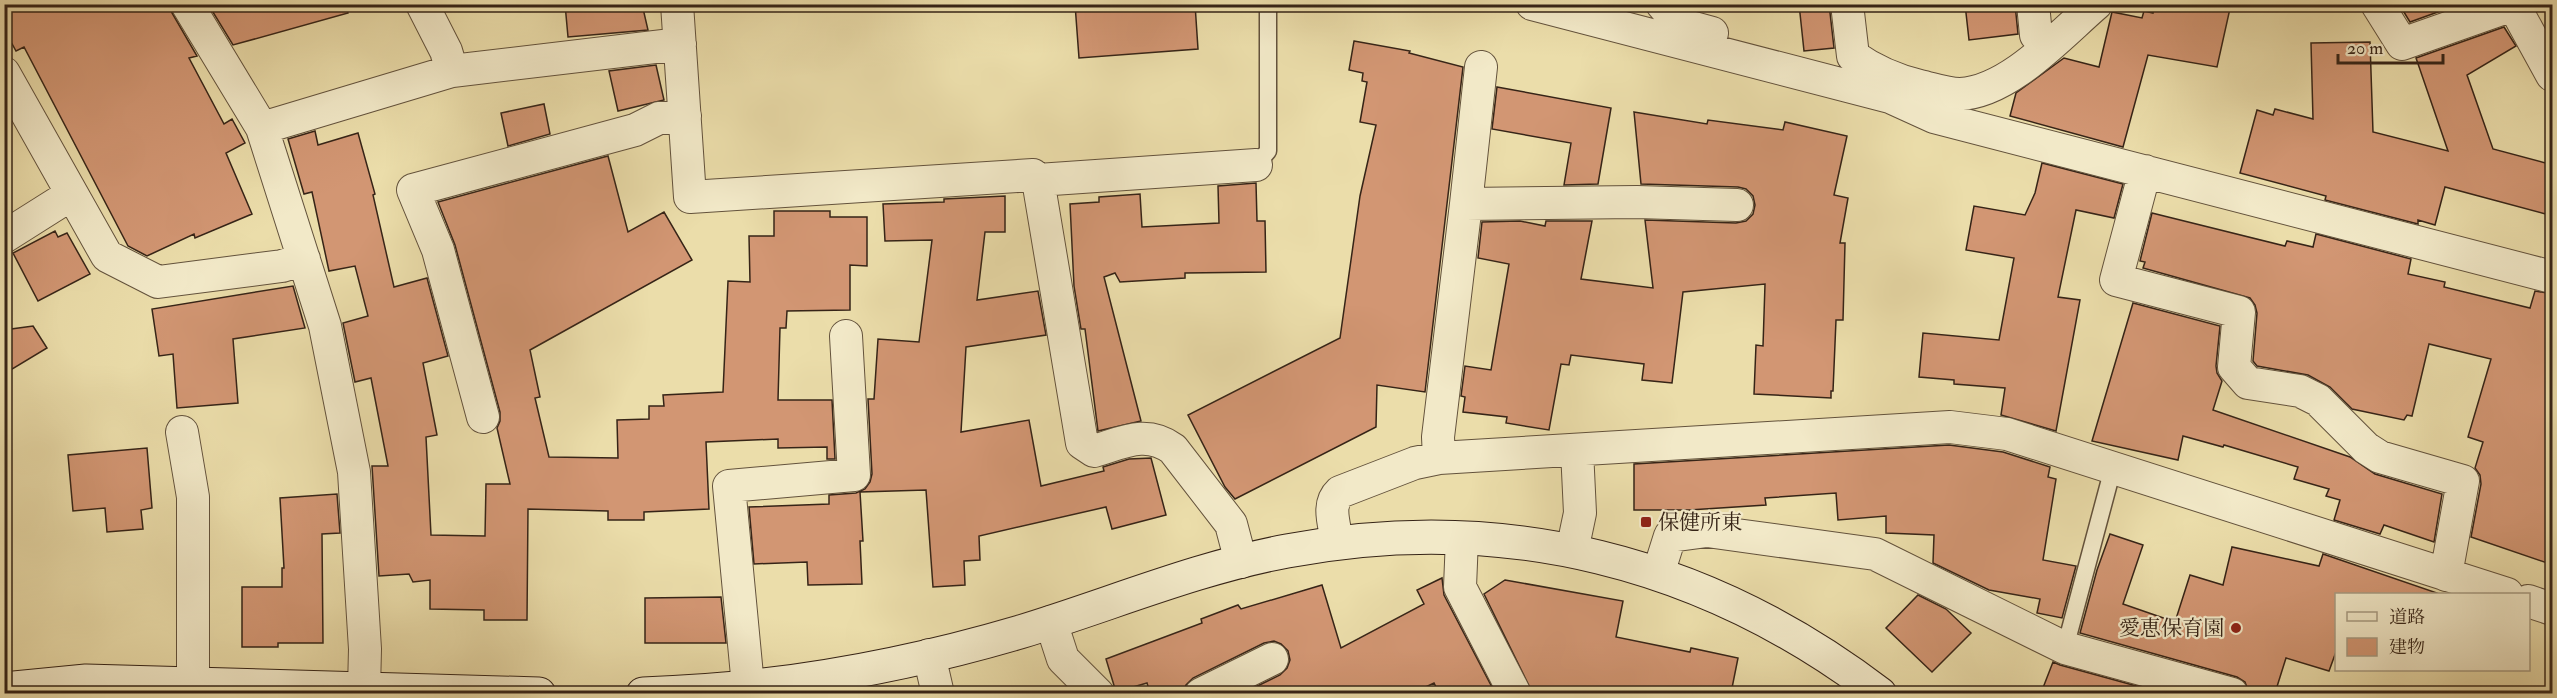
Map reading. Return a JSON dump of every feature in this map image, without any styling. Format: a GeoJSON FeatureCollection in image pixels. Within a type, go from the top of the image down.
{"type":"FeatureCollection","features":[{"type":"Feature","properties":{"kind":"street"},"geometry":{"type":"LineString","coordinates":[[187,4],[262,128],[325,326],[354,472],[365,649],[364,688]]}},
{"type":"Feature","properties":{"kind":"street"},"geometry":{"type":"LineString","coordinates":[[422,4],[446,51],[452,71]]}},
{"type":"Feature","properties":{"kind":"street"},"geometry":{"type":"LineString","coordinates":[[677,4],[690,197],[1033,175],[1038,180],[1082,443],[1094,451],[1139,438],[1163,441],[1173,449],[1231,524],[1241,562]]}},
{"type":"Feature","properties":{"kind":"street"},"geometry":{"type":"LineString","coordinates":[[1532,4],[1630,17],[1890,97],[1937,104],[2145,171],[2553,277]]}},
{"type":"Feature","properties":{"kind":"street"},"geometry":{"type":"LineString","coordinates":[[1662,4],[1679,24],[1819,60],[1853,56],[1937,104]]}},
{"type":"Feature","properties":{"kind":"street"},"geometry":{"type":"LineString","coordinates":[[1847,4],[1853,56]]}},
{"type":"Feature","properties":{"kind":"street"},"geometry":{"type":"LineString","coordinates":[[2033,4],[2036,35],[2047,46]]}},
{"type":"Feature","properties":{"kind":"street"},"geometry":{"type":"LineString","coordinates":[[1937,104],[1959,94],[1996,86],[2012,76],[2096,4]]}},
{"type":"Feature","properties":{"kind":"street"},"geometry":{"type":"LineString","coordinates":[[2377,4],[2402,44],[2513,5],[2553,75]]}},
{"type":"Feature","properties":{"kind":"street"},"geometry":{"type":"LineString","coordinates":[[262,128],[452,71],[680,44]]}},
{"type":"Feature","properties":{"kind":"street"},"geometry":{"type":"LineString","coordinates":[[1440,458],[1438,437],[1482,67]]}},
{"type":"Feature","properties":{"kind":"street"},"geometry":{"type":"LineString","coordinates":[[4,73],[106,256],[158,282],[282,266],[304,259]]}},
{"type":"Feature","properties":{"kind":"street"},"geometry":{"type":"LineString","coordinates":[[483,417],[438,250],[413,190],[634,130],[659,118],[685,116]]}},
{"type":"Feature","properties":{"kind":"street"},"geometry":{"type":"LineString","coordinates":[[1038,180],[1256,165]]}},
{"type":"Feature","properties":{"kind":"street"},"geometry":{"type":"LineString","coordinates":[[2145,171],[2116,280],[2239,312],[2234,367],[2248,383],[2300,391],[2319,400],[2366,448],[2380,457],[2463,481],[2446,575]]}},
{"type":"Feature","properties":{"kind":"street"},"geometry":{"type":"LineString","coordinates":[[4,237],[72,194]]}},
{"type":"Feature","properties":{"kind":"street"},"geometry":{"type":"LineString","coordinates":[[1466,204],[1636,202],[1737,205]]}},
{"type":"Feature","properties":{"kind":"street"},"geometry":{"type":"LineString","coordinates":[[748,686],[729,486],[854,475],[846,336]]}},
{"type":"Feature","properties":{"kind":"street"},"geometry":{"type":"LineString","coordinates":[[1337,542],[1332,510],[1333,498],[1340,492],[1415,463],[1440,458],[1950,427],[2007,434],[2504,593]]}},
{"type":"Feature","properties":{"kind":"street"},"geometry":{"type":"LineString","coordinates":[[182,432],[193,497],[193,684]]}},
{"type":"Feature","properties":{"kind":"street"},"geometry":{"type":"LineString","coordinates":[[1572,551],[1580,513],[1577,450]]}},
{"type":"Feature","properties":{"kind":"street"},"geometry":{"type":"LineString","coordinates":[[1658,574],[1670,536],[1707,531],[1875,554],[2065,648],[2232,693]]}},
{"type":"Feature","properties":{"kind":"street"},"geometry":{"type":"LineString","coordinates":[[643,693],[748,686],[848,672],[929,655],[1051,622],[1241,562],[1285,551],[1337,542],[1414,536],[1462,537],[1543,545],[1607,558],[1658,574],[1729,601],[1787,630],[1842,665],[1880,693]]}},
{"type":"Feature","properties":{"kind":"street"},"geometry":{"type":"LineString","coordinates":[[1462,537],[1460,586],[1515,693]]}},
{"type":"Feature","properties":{"kind":"street"},"geometry":{"type":"LineString","coordinates":[[2530,601],[2553,609]]}},
{"type":"Feature","properties":{"kind":"street"},"geometry":{"type":"LineString","coordinates":[[1051,622],[1063,659],[1098,693]]}},
{"type":"Feature","properties":{"kind":"street"},"geometry":{"type":"LineString","coordinates":[[929,655],[938,693]]}},
{"type":"Feature","properties":{"kind":"street"},"geometry":{"type":"LineString","coordinates":[[1201,693],[1272,659]]}},
{"type":"Feature","properties":{"kind":"street"},"geometry":{"type":"LineString","coordinates":[[4,689],[86,681],[539,693]]}},
{"type":"Feature","properties":{"kind":"lane"},"geometry":{"type":"LineString","coordinates":[[1256,165],[1268,151],[1268,4]]}},
{"type":"Feature","properties":{"kind":"lane"},"geometry":{"type":"LineString","coordinates":[[2065,648],[2113,468]]}},
{"type":"Feature","properties":{"kind":"building"},"geometry":{"type":"Polygon","coordinates":[[[4,4],[169,4],[197,56],[189,58],[224,124],[232,119],[245,143],[226,153],[252,214],[195,238],[194,234],[147,256],[128,246],[24,47],[16,51],[4,29],[4,4]]]}},
{"type":"Feature","properties":{"kind":"building"},"geometry":{"type":"Polygon","coordinates":[[[208,4],[346,4],[348,13],[233,45],[208,4]]]}},
{"type":"Feature","properties":{"kind":"building"},"geometry":{"type":"Polygon","coordinates":[[[565,4],[642,4],[648,30],[568,37],[565,4]]]}},
{"type":"Feature","properties":{"kind":"building"},"geometry":{"type":"Polygon","coordinates":[[[1075,4],[1195,4],[1198,49],[1079,58],[1075,4]]]}},
{"type":"Feature","properties":{"kind":"building"},"geometry":{"type":"Polygon","coordinates":[[[1799,4],[1829,4],[1834,48],[1804,51],[1799,4]]]}},
{"type":"Feature","properties":{"kind":"building"},"geometry":{"type":"Polygon","coordinates":[[[1965,4],[2015,4],[2018,34],[1969,40],[1965,4]]]}},
{"type":"Feature","properties":{"kind":"building"},"geometry":{"type":"Polygon","coordinates":[[[2155,4],[2231,4],[2217,67],[2148,55],[2123,147],[2010,116],[2016,93],[2064,58],[2099,67],[2112,12],[2142,18],[2144,11],[2153,13],[2155,4]]]}},
{"type":"Feature","properties":{"kind":"building"},"geometry":{"type":"Polygon","coordinates":[[[2399,4],[2460,4],[2410,22],[2399,4]]]}},
{"type":"Feature","properties":{"kind":"building"},"geometry":{"type":"Polygon","coordinates":[[[2504,27],[2516,46],[2467,75],[2493,149],[2553,165],[2553,216],[2445,187],[2435,225],[2418,220],[2418,224],[2325,200],[2326,196],[2240,173],[2257,110],[2273,115],[2275,109],[2313,119],[2311,43],[2370,42],[2373,132],[2448,151],[2416,58],[2504,27]]]}},
{"type":"Feature","properties":{"kind":"building"},"geometry":{"type":"Polygon","coordinates":[[[1354,41],[1410,51],[1409,53],[1463,67],[1425,392],[1377,385],[1376,427],[1235,499],[1225,487],[1188,415],[1340,338],[1360,196],[1376,125],[1360,122],[1367,82],[1362,81],[1363,73],[1349,70],[1354,41]]]}},
{"type":"Feature","properties":{"kind":"building"},"geometry":{"type":"Polygon","coordinates":[[[656,65],[664,100],[618,111],[609,71],[656,65]]]}},
{"type":"Feature","properties":{"kind":"building"},"geometry":{"type":"Polygon","coordinates":[[[1497,87],[1611,108],[1598,184],[1564,185],[1571,143],[1492,129],[1497,87]]]}},
{"type":"Feature","properties":{"kind":"building"},"geometry":{"type":"Polygon","coordinates":[[[544,104],[550,134],[508,146],[501,113],[544,104]]]}},
{"type":"Feature","properties":{"kind":"building"},"geometry":{"type":"Polygon","coordinates":[[[1634,112],[1707,124],[1708,120],[1783,130],[1785,122],[1847,136],[1834,195],[1848,198],[1840,243],[1845,243],[1843,320],[1836,320],[1831,398],[1754,394],[1756,345],[1763,346],[1765,284],[1683,292],[1672,383],[1642,380],[1644,364],[1571,355],[1569,365],[1561,364],[1549,430],[1506,423],[1507,417],[1463,412],[1465,397],[1461,396],[1465,366],[1491,370],[1509,264],[1478,258],[1482,222],[1520,221],[1545,226],[1546,221],[1592,221],[1581,279],[1653,288],[1645,220],[1736,223],[1746,221],[1753,214],[1755,205],[1753,196],[1746,189],[1641,184],[1634,112]]]}},
{"type":"Feature","properties":{"kind":"building"},"geometry":{"type":"Polygon","coordinates":[[[315,131],[318,145],[358,133],[375,194],[373,195],[394,287],[427,278],[448,356],[423,363],[437,435],[426,437],[431,535],[485,536],[486,484],[510,484],[497,428],[500,412],[455,245],[438,202],[608,156],[628,232],[664,212],[692,260],[530,350],[540,397],[535,398],[549,457],[618,458],[617,420],[649,419],[649,406],[664,406],[663,395],[723,392],[728,281],[750,282],[749,236],[774,236],[774,211],[830,211],[830,217],[867,217],[867,266],[850,265],[850,310],[787,311],[786,328],[780,328],[778,400],[832,400],[835,459],[827,459],[827,447],[778,448],[778,439],[706,442],[709,509],[644,512],[644,520],[608,520],[608,511],[528,509],[527,620],[484,620],[484,610],[430,609],[430,580],[413,582],[409,574],[379,576],[372,466],[388,466],[371,378],[355,382],[343,323],[368,316],[355,266],[329,271],[312,192],[304,194],[288,139],[315,131]]]}},
{"type":"Feature","properties":{"kind":"building"},"geometry":{"type":"Polygon","coordinates":[[[2042,163],[2123,184],[2114,218],[2076,210],[2058,297],[2080,300],[2056,431],[2001,415],[2005,388],[1954,384],[1954,380],[1919,377],[1923,333],[1999,340],[2014,258],[1966,250],[1974,206],[2025,215],[2035,193],[2042,163]]]}},
{"type":"Feature","properties":{"kind":"building"},"geometry":{"type":"Polygon","coordinates":[[[1256,183],[1257,221],[1265,221],[1266,272],[1185,273],[1185,278],[1120,282],[1115,273],[1104,277],[1141,421],[1098,431],[1085,329],[1081,329],[1074,286],[1070,204],[1099,202],[1099,197],[1140,194],[1142,227],[1219,223],[1218,186],[1256,183]]]}},
{"type":"Feature","properties":{"kind":"building"},"geometry":{"type":"Polygon","coordinates":[[[1005,196],[1005,232],[985,232],[977,300],[1038,291],[1046,335],[966,347],[961,432],[1029,420],[1041,486],[1104,471],[1103,467],[1129,459],[1151,458],[1166,515],[1112,529],[1106,507],[979,536],[980,560],[964,561],[965,585],[933,587],[926,490],[860,492],[863,541],[860,541],[862,584],[808,585],[807,562],[754,564],[749,507],[829,504],[829,495],[856,493],[865,489],[870,482],[872,474],[868,399],[874,399],[878,339],[919,342],[932,240],[885,241],[883,204],[944,202],[944,199],[1005,196]]]}},
{"type":"Feature","properties":{"kind":"building"},"geometry":{"type":"Polygon","coordinates":[[[2152,213],[2285,246],[2287,241],[2313,247],[2316,234],[2411,259],[2408,274],[2445,282],[2444,287],[2530,308],[2535,291],[2553,294],[2553,565],[2471,537],[2481,484],[2480,475],[2475,468],[2483,442],[2468,437],[2491,359],[2429,344],[2412,416],[2407,415],[2404,420],[2352,409],[2330,387],[2308,375],[2257,366],[2253,361],[2257,313],[2250,298],[2143,268],[2145,262],[2140,261],[2152,213]]]}},
{"type":"Feature","properties":{"kind":"building"},"geometry":{"type":"Polygon","coordinates":[[[55,231],[58,237],[67,233],[90,274],[38,301],[13,253],[55,231]]]}},
{"type":"Feature","properties":{"kind":"building"},"geometry":{"type":"Polygon","coordinates":[[[293,286],[305,328],[233,339],[238,403],[177,408],[173,354],[159,356],[152,309],[293,286]]]}},
{"type":"Feature","properties":{"kind":"building"},"geometry":{"type":"Polygon","coordinates":[[[2133,303],[2220,326],[2216,366],[2222,381],[2213,410],[2350,457],[2375,474],[2442,494],[2434,542],[2384,525],[2380,534],[2334,520],[2340,500],[2326,496],[2329,489],[2294,479],[2298,467],[2224,445],[2223,447],[2183,436],[2178,460],[2092,441],[2133,303]]]}},
{"type":"Feature","properties":{"kind":"building"},"geometry":{"type":"Polygon","coordinates":[[[33,326],[47,348],[4,374],[4,330],[33,326]]]}},
{"type":"Feature","properties":{"kind":"building"},"geometry":{"type":"Polygon","coordinates":[[[1949,445],[2003,452],[2050,467],[2048,477],[2056,479],[2043,560],[2076,566],[2062,618],[2037,613],[2040,599],[1989,590],[1933,563],[1934,535],[1886,533],[1886,516],[1838,520],[1836,493],[1765,498],[1766,505],[1689,510],[1634,510],[1634,464],[1949,445]]]}},
{"type":"Feature","properties":{"kind":"building"},"geometry":{"type":"Polygon","coordinates":[[[147,448],[152,508],[141,510],[143,529],[107,532],[105,508],[73,511],[68,455],[147,448]]]}},
{"type":"Feature","properties":{"kind":"building"},"geometry":{"type":"Polygon","coordinates":[[[337,494],[340,533],[322,534],[323,643],[278,643],[278,647],[242,647],[242,587],[282,587],[282,568],[284,568],[280,498],[337,494]]]}},
{"type":"Feature","properties":{"kind":"building"},"geometry":{"type":"Polygon","coordinates":[[[2110,534],[2143,545],[2123,604],[2175,622],[2190,575],[2223,585],[2232,547],[2319,566],[2323,554],[2437,593],[2335,593],[2335,654],[2329,671],[2286,658],[2275,693],[2249,693],[2245,682],[2237,677],[2080,633],[2097,570],[2110,534]]]}},
{"type":"Feature","properties":{"kind":"building"},"geometry":{"type":"Polygon","coordinates":[[[1442,578],[1444,595],[1495,693],[1439,693],[1434,683],[1413,693],[1243,693],[1280,675],[1287,668],[1290,660],[1288,651],[1274,641],[1264,643],[1193,678],[1186,685],[1183,693],[1150,693],[1147,683],[1116,692],[1106,659],[1202,623],[1201,619],[1238,605],[1241,609],[1322,585],[1341,648],[1424,604],[1417,590],[1442,578]]]}},
{"type":"Feature","properties":{"kind":"building"},"geometry":{"type":"Polygon","coordinates":[[[1505,580],[1623,601],[1616,637],[1690,652],[1691,648],[1738,658],[1731,693],[1584,693],[1544,687],[1532,692],[1484,594],[1505,580]]]}},
{"type":"Feature","properties":{"kind":"building"},"geometry":{"type":"Polygon","coordinates":[[[1918,595],[1946,609],[1971,633],[1932,672],[1886,628],[1918,595]]]}},
{"type":"Feature","properties":{"kind":"building"},"geometry":{"type":"Polygon","coordinates":[[[721,597],[726,643],[645,643],[645,598],[721,597]]]}},
{"type":"Feature","properties":{"kind":"building"},"geometry":{"type":"Polygon","coordinates":[[[2053,662],[2060,665],[2162,693],[2041,693],[2053,662]]]}},
{"type":"Feature","properties":{"kind":"place","name":"保健所東"},"geometry":{"type":"Point","coordinates":[1646,522]}},
{"type":"Feature","properties":{"kind":"place","name":"愛恵保育園"},"geometry":{"type":"Point","coordinates":[2236,628]}}]}
